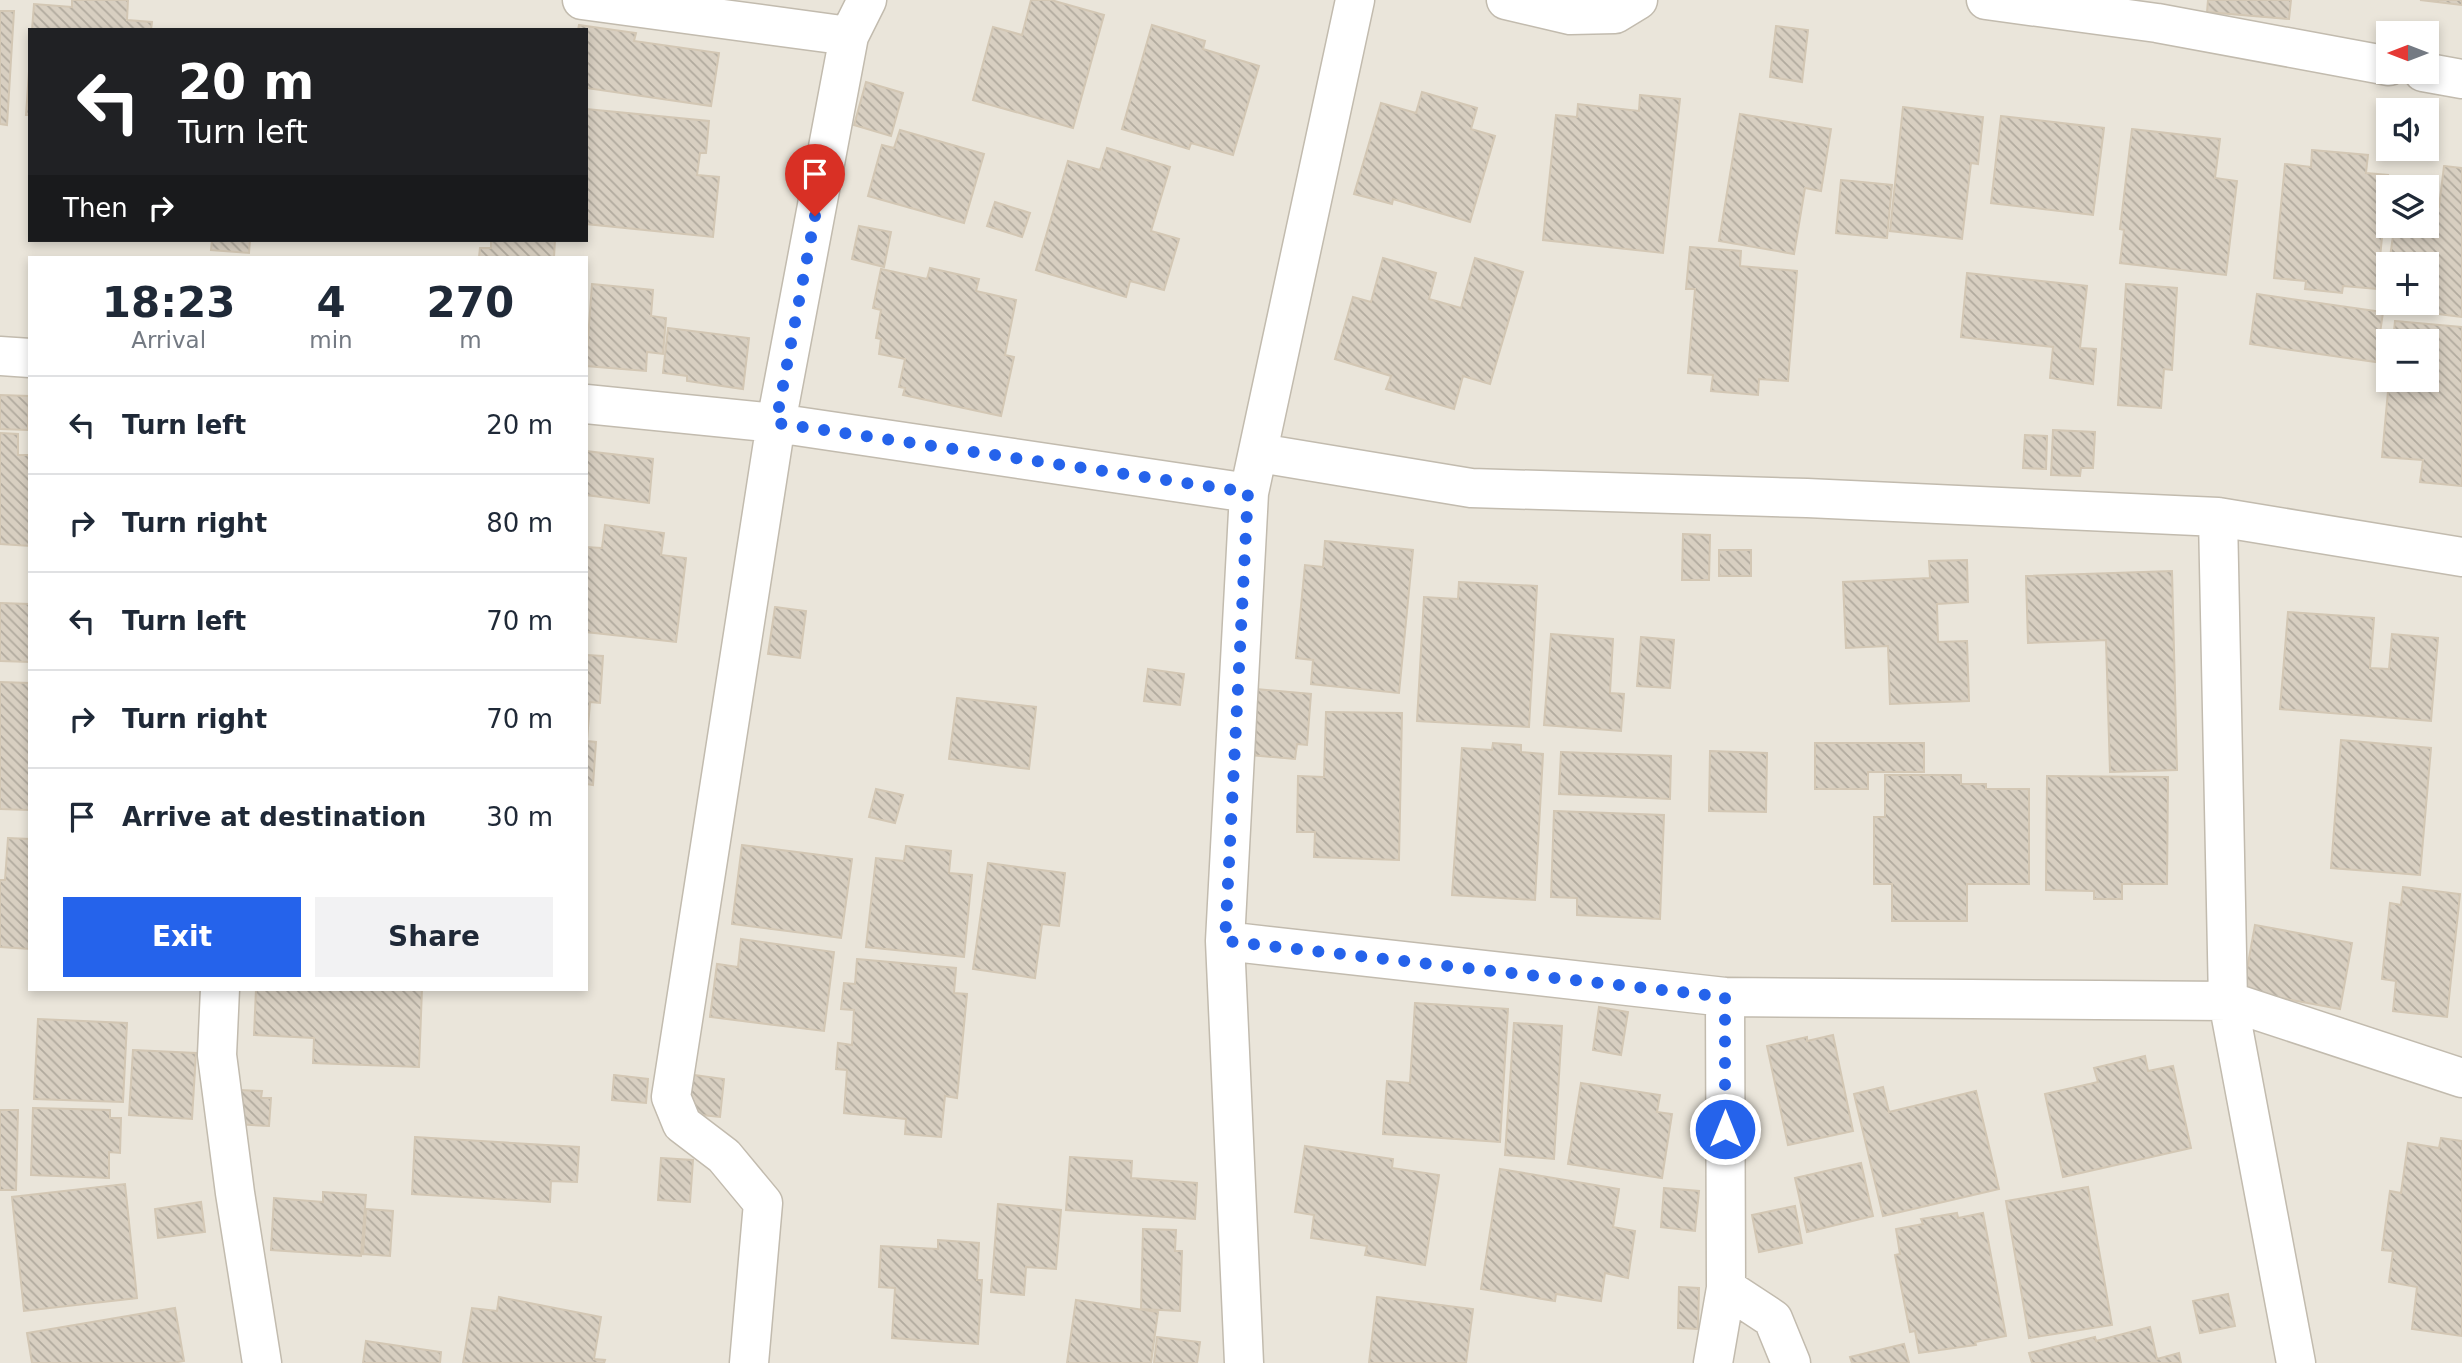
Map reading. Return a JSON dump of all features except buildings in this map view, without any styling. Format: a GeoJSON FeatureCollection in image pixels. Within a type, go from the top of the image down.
{"type":"FeatureCollection","features":[{"type":"Feature","properties":{"kind":"street"},"geometry":{"type":"LineString","coordinates":[[582,0],[849,36]]}},
{"type":"Feature","properties":{"kind":"street"},"geometry":{"type":"LineString","coordinates":[[749,1363],[763,1203],[724,1156],[682,1124],[671,1097],[776,423],[849,36],[867,0]]}},
{"type":"Feature","properties":{"kind":"street"},"geometry":{"type":"LineString","coordinates":[[1244,1363],[1225,941],[1248,492],[1259,453],[1355,0]]}},
{"type":"Feature","properties":{"kind":"street"},"geometry":{"type":"LineString","coordinates":[[1506,0],[1570,15],[1615,14],[1638,0]]}},
{"type":"Feature","properties":{"kind":"street"},"geometry":{"type":"LineString","coordinates":[[1986,0],[2158,12],[2376,62]]}},
{"type":"Feature","properties":{"kind":"street"},"geometry":{"type":"LineString","coordinates":[[2440,75],[2462,79]]}},
{"type":"Feature","properties":{"kind":"street"},"geometry":{"type":"LineString","coordinates":[[0,356],[28,358]]}},
{"type":"Feature","properties":{"kind":"street"},"geometry":{"type":"LineString","coordinates":[[588,404],[776,423],[1248,492]]}},
{"type":"Feature","properties":{"kind":"street"},"geometry":{"type":"LineString","coordinates":[[1259,453],[1471,488],[1807,498],[2218,517],[2462,557]]}},
{"type":"Feature","properties":{"kind":"street"},"geometry":{"type":"LineString","coordinates":[[2218,517],[2228,1001],[2296,1363]]}},
{"type":"Feature","properties":{"kind":"street"},"geometry":{"type":"LineString","coordinates":[[1225,941],[1725,997],[2228,1001],[2462,1078]]}},
{"type":"Feature","properties":{"kind":"street"},"geometry":{"type":"LineString","coordinates":[[220,991],[218,1055],[235,1193],[262,1363]]}},
{"type":"Feature","properties":{"kind":"street"},"geometry":{"type":"LineString","coordinates":[[1713,1363],[1726,1288],[1725,997]]}},
{"type":"Feature","properties":{"kind":"street"},"geometry":{"type":"LineString","coordinates":[[1726,1288],[1773,1320],[1791,1363]]}},
{"type":"Feature","properties":{"kind":"shaded area"},"geometry":{"type":"Polygon","coordinates":[[[0,0],[2462,0],[2462,1363],[0,1363],[0,0]]]}},
{"type":"Feature","properties":{"kind":"route"},"geometry":{"type":"LineString","coordinates":[[815,216],[776,423],[1248,492],[1225,941],[1725,997],[1725,1129]]}}]}
